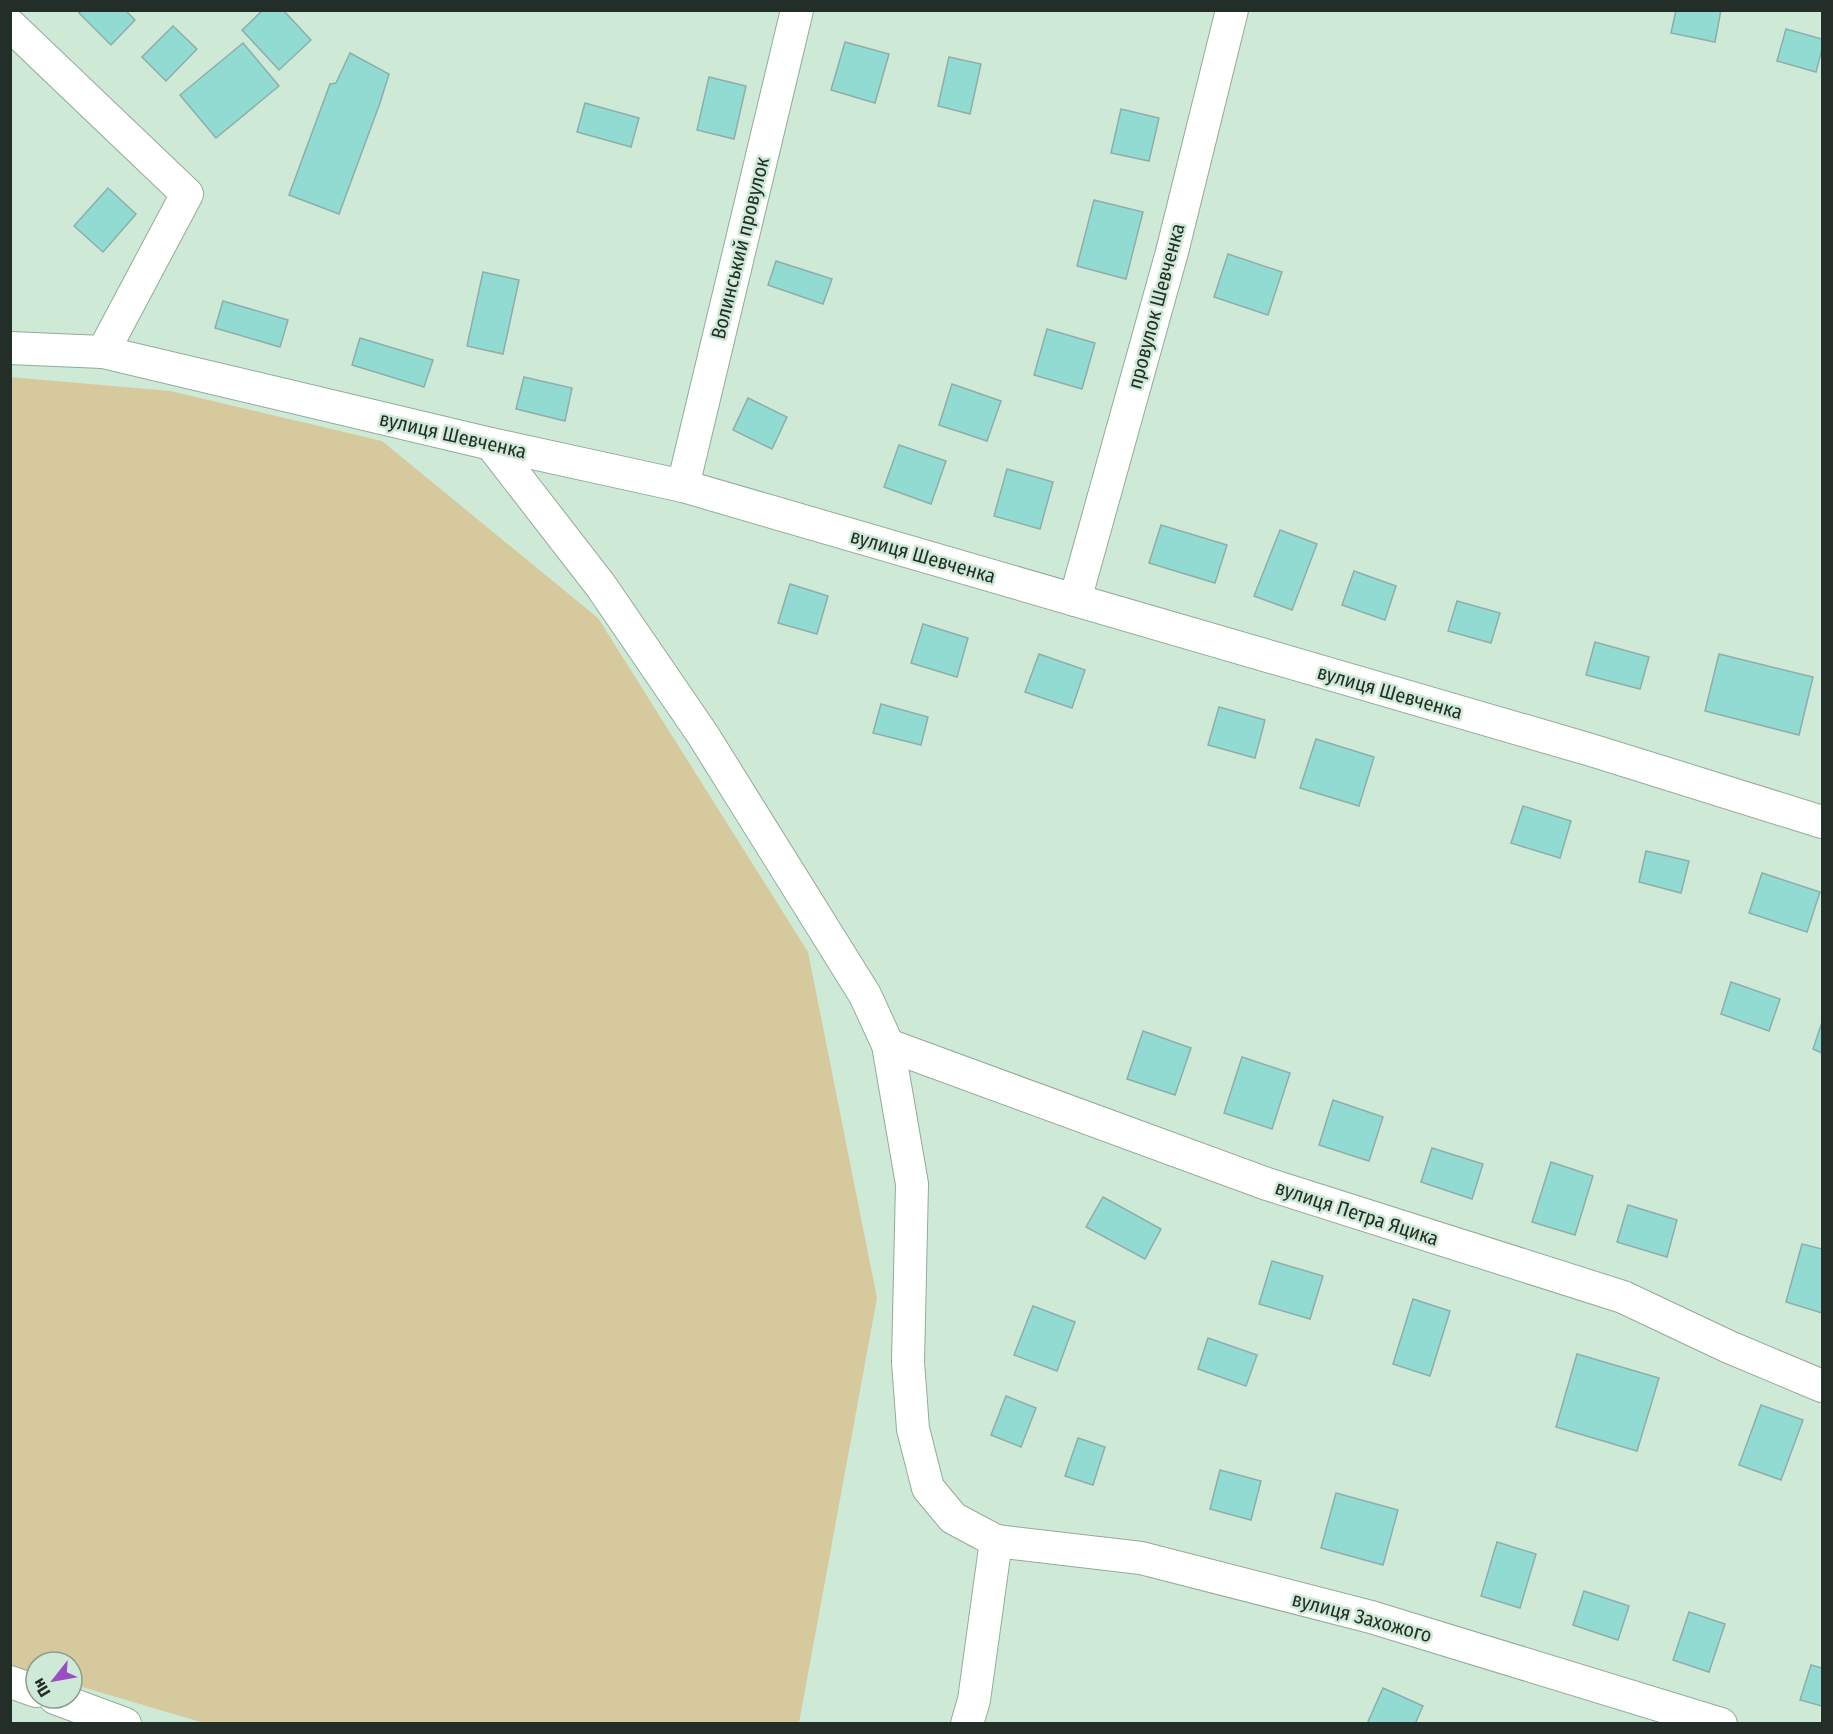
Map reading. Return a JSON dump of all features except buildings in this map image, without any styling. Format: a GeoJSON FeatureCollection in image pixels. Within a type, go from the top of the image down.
{"type":"FeatureCollection","features":[{"type":"Feature","properties":{"kind":"street","name":"Волинський провулок"},"geometry":{"type":"LineString","coordinates":[[683,486],[797,10]]}},
{"type":"Feature","properties":{"kind":"street","name":"провулок Шевченка"},"geometry":{"type":"LineString","coordinates":[[1075,600],[1172,252],[1232,10]]}},
{"type":"Feature","properties":{"kind":"street"},"geometry":{"type":"LineString","coordinates":[[10,25],[187,194],[103,352]]}},
{"type":"Feature","properties":{"kind":"street","name":"вулиця Шевченка"},"geometry":{"type":"LineString","coordinates":[[10,348],[103,352],[491,444],[683,486],[1591,750],[1822,822]]}},
{"type":"Feature","properties":{"kind":"street"},"geometry":{"type":"LineString","coordinates":[[491,444],[601,586],[703,735],[865,995],[888,1045],[912,1184],[908,1362],[912,1429],[928,1488],[953,1518],[996,1541],[974,1700],[967,1724]]}},
{"type":"Feature","properties":{"kind":"street","name":"вулиця Петра Яцика"},"geometry":{"type":"LineString","coordinates":[[888,1045],[1268,1184],[1623,1298],[1729,1347],[1822,1386]]}},
{"type":"Feature","properties":{"kind":"street","name":"вулиця Захожого"},"geometry":{"type":"LineString","coordinates":[[996,1541],[1141,1558],[1371,1617],[1721,1724]]}},
{"type":"Feature","properties":{"kind":"street"},"geometry":{"type":"LineString","coordinates":[[84,1709],[125,1724]]}},
{"type":"Feature","properties":{"kind":"shaded area"},"geometry":{"type":"Polygon","coordinates":[[[10,377],[170,391],[382,441],[598,618],[808,952],[877,1298],[799,1723],[204,1723],[84,1688],[84,1650],[24,1650],[24,1670],[11,1666],[10,377]]]}}]}
